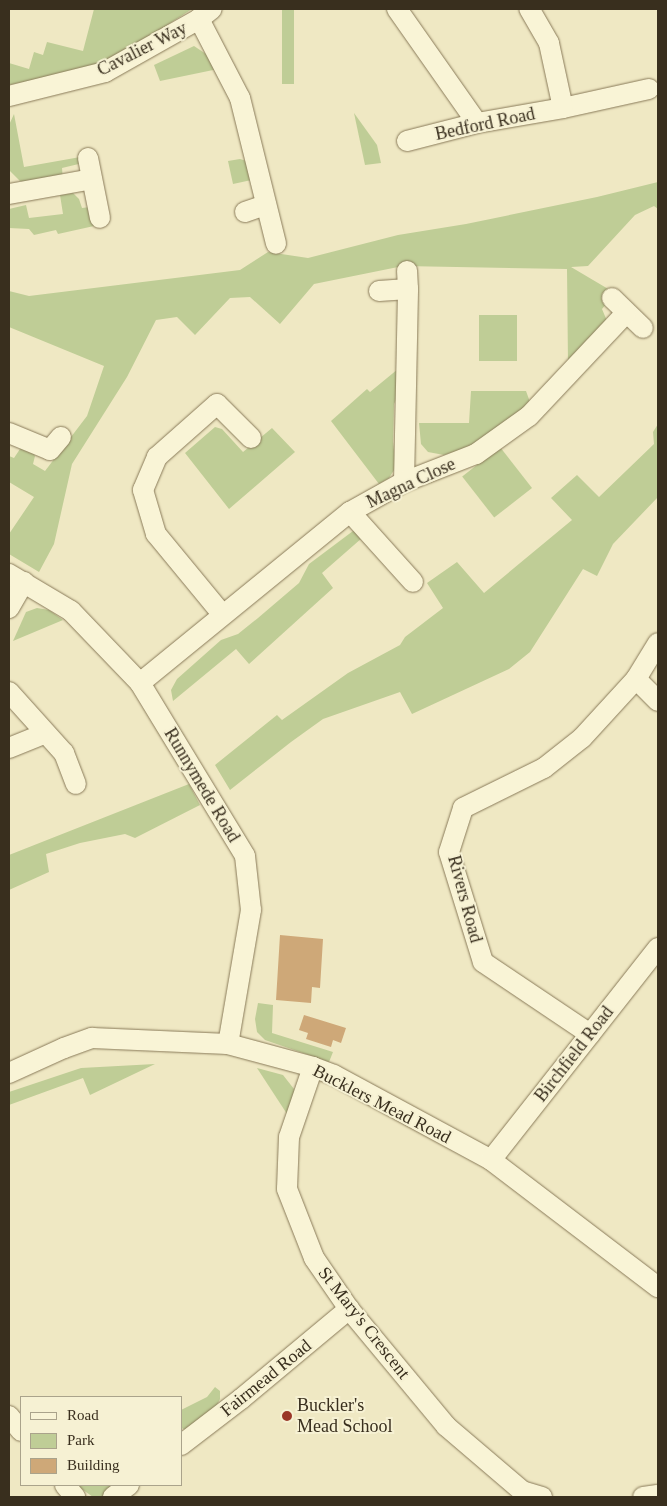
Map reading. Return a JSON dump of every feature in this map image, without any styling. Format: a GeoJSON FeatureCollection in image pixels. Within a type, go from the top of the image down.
{"type":"FeatureCollection","features":[{"type":"Feature","properties":{"kind":"street"},"geometry":{"type":"LineString","coordinates":[[398,9],[477,123]]}},
{"type":"Feature","properties":{"kind":"street"},"geometry":{"type":"LineString","coordinates":[[529,9],[549,43],[563,108]]}},
{"type":"Feature","properties":{"kind":"street"},"geometry":{"type":"LineString","coordinates":[[206,14],[240,98],[276,244]]}},
{"type":"Feature","properties":{"kind":"street","name":"Cavalier Way"},"geometry":{"type":"LineString","coordinates":[[9,96],[105,72],[206,14]]}},
{"type":"Feature","properties":{"kind":"street","name":"Bedford Road"},"geometry":{"type":"LineString","coordinates":[[407,141],[477,123],[563,108],[649,89]]}},
{"type":"Feature","properties":{"kind":"street"},"geometry":{"type":"LineString","coordinates":[[88,158],[100,218]]}},
{"type":"Feature","properties":{"kind":"street"},"geometry":{"type":"LineString","coordinates":[[9,194],[92,179]]}},
{"type":"Feature","properties":{"kind":"street"},"geometry":{"type":"LineString","coordinates":[[245,212],[265,205]]}},
{"type":"Feature","properties":{"kind":"street"},"geometry":{"type":"LineString","coordinates":[[379,291],[407,280],[404,482]]}},
{"type":"Feature","properties":{"kind":"street"},"geometry":{"type":"LineString","coordinates":[[612,298],[642,328]]}},
{"type":"Feature","properties":{"kind":"street","name":"Magna Close"},"geometry":{"type":"LineString","coordinates":[[140,683],[222,614],[350,512],[404,482],[476,454],[529,416],[626,313]]}},
{"type":"Feature","properties":{"kind":"street"},"geometry":{"type":"LineString","coordinates":[[222,614],[156,534],[143,490],[157,457],[217,404],[251,438]]}},
{"type":"Feature","properties":{"kind":"street"},"geometry":{"type":"LineString","coordinates":[[9,433],[51,449]]}},
{"type":"Feature","properties":{"kind":"street"},"geometry":{"type":"LineString","coordinates":[[350,512],[413,582]]}},
{"type":"Feature","properties":{"kind":"street","name":"Runnymede Road"},"geometry":{"type":"LineString","coordinates":[[9,608],[16,578],[71,611],[140,683],[245,856],[251,910],[228,1044]]}},
{"type":"Feature","properties":{"kind":"street","name":"Rivers Road"},"geometry":{"type":"LineString","coordinates":[[590,1034],[483,962],[449,852],[463,808],[544,768],[582,738],[636,679],[658,643]]}},
{"type":"Feature","properties":{"kind":"street"},"geometry":{"type":"LineString","coordinates":[[636,679],[658,702]]}},
{"type":"Feature","properties":{"kind":"street"},"geometry":{"type":"LineString","coordinates":[[9,692],[44,734],[64,754],[76,784]]}},
{"type":"Feature","properties":{"kind":"street"},"geometry":{"type":"LineString","coordinates":[[9,748],[44,734]]}},
{"type":"Feature","properties":{"kind":"street","name":"Birchfield Road"},"geometry":{"type":"LineString","coordinates":[[491,1160],[658,948]]}},
{"type":"Feature","properties":{"kind":"street","name":"Bucklers Mead Road"},"geometry":{"type":"LineString","coordinates":[[9,1074],[64,1048],[92,1038],[228,1044],[313,1067],[334,1075],[491,1160],[658,1288]]}},
{"type":"Feature","properties":{"kind":"street","name":"St Mary's Crescent"},"geometry":{"type":"LineString","coordinates":[[313,1067],[289,1137],[287,1189],[314,1258],[349,1309],[446,1426],[522,1491],[542,1497]]}},
{"type":"Feature","properties":{"kind":"street","name":"Fairmead Road"},"geometry":{"type":"LineString","coordinates":[[182,1444],[241,1400],[349,1309]]}},
{"type":"Feature","properties":{"kind":"street"},"geometry":{"type":"LineString","coordinates":[[9,1416],[20,1430]]}},
{"type":"Feature","properties":{"kind":"street"},"geometry":{"type":"LineString","coordinates":[[66,1486],[75,1497]]}},
{"type":"Feature","properties":{"kind":"street"},"geometry":{"type":"LineString","coordinates":[[113,1497],[129,1486]]}},
{"type":"Feature","properties":{"kind":"street"},"geometry":{"type":"LineString","coordinates":[[643,1497],[658,1495]]}},
{"type":"Feature","properties":{"kind":"green space"},"geometry":{"type":"Polygon","coordinates":[[[94,9],[192,9],[127,51],[84,70],[9,85],[9,63],[29,69],[34,52],[43,55],[47,42],[83,51],[94,9]]]}},
{"type":"Feature","properties":{"kind":"green space"},"geometry":{"type":"Polygon","coordinates":[[[282,9],[294,9],[294,84],[282,84],[282,9]]]}},
{"type":"Feature","properties":{"kind":"green space"},"geometry":{"type":"Polygon","coordinates":[[[194,46],[209,56],[218,69],[160,81],[154,65],[194,46]]]}},
{"type":"Feature","properties":{"kind":"green space"},"geometry":{"type":"Polygon","coordinates":[[[354,113],[377,145],[381,163],[365,165],[354,113]]]}},
{"type":"Feature","properties":{"kind":"green space"},"geometry":{"type":"Polygon","coordinates":[[[14,114],[24,167],[86,156],[87,162],[62,168],[63,181],[30,187],[20,181],[9,170],[9,125],[14,114]]]}},
{"type":"Feature","properties":{"kind":"green space"},"geometry":{"type":"Polygon","coordinates":[[[240,159],[253,163],[256,179],[233,184],[228,161],[240,159]]]}},
{"type":"Feature","properties":{"kind":"green space"},"geometry":{"type":"Polygon","coordinates":[[[658,182],[658,209],[654,206],[635,215],[588,266],[571,267],[615,293],[602,309],[607,321],[568,364],[567,269],[403,266],[314,284],[280,324],[250,297],[230,298],[195,335],[177,317],[156,320],[127,377],[72,464],[54,544],[39,572],[9,554],[9,534],[34,497],[9,482],[9,456],[14,458],[22,446],[32,450],[35,456],[33,464],[45,471],[87,416],[104,366],[9,327],[9,291],[29,296],[240,270],[268,252],[308,258],[398,235],[466,224],[597,197],[658,182]]]}},
{"type":"Feature","properties":{"kind":"green space"},"geometry":{"type":"Polygon","coordinates":[[[73,193],[79,199],[82,208],[90,207],[94,226],[58,234],[56,230],[34,235],[29,229],[9,228],[9,209],[26,205],[29,218],[63,214],[60,195],[73,193]]]}},
{"type":"Feature","properties":{"kind":"green space"},"geometry":{"type":"Polygon","coordinates":[[[479,315],[517,315],[517,361],[479,361],[479,315]]]}},
{"type":"Feature","properties":{"kind":"green space"},"geometry":{"type":"Polygon","coordinates":[[[398,369],[398,396],[394,404],[393,442],[396,467],[389,478],[379,484],[331,421],[367,389],[370,392],[398,369]]]}},
{"type":"Feature","properties":{"kind":"green space"},"geometry":{"type":"Polygon","coordinates":[[[471,391],[526,391],[530,402],[506,425],[467,448],[444,455],[428,452],[421,444],[419,423],[469,423],[471,391]]]}},
{"type":"Feature","properties":{"kind":"green space"},"geometry":{"type":"Polygon","coordinates":[[[658,424],[658,497],[613,544],[597,576],[583,569],[530,652],[509,669],[412,714],[400,692],[323,719],[230,790],[215,765],[277,715],[282,720],[348,673],[400,645],[405,637],[443,608],[427,583],[457,562],[484,593],[572,520],[551,498],[577,475],[599,497],[654,444],[653,432],[658,424]]]}},
{"type":"Feature","properties":{"kind":"green space"},"geometry":{"type":"Polygon","coordinates":[[[215,427],[222,429],[243,452],[272,428],[295,452],[229,509],[185,453],[215,427]]]}},
{"type":"Feature","properties":{"kind":"green space"},"geometry":{"type":"Polygon","coordinates":[[[500,447],[532,488],[494,518],[462,477],[500,447]]]}},
{"type":"Feature","properties":{"kind":"green space"},"geometry":{"type":"Polygon","coordinates":[[[353,531],[356,531],[362,538],[322,573],[333,588],[249,664],[236,649],[173,701],[171,690],[177,679],[221,640],[238,634],[258,618],[299,583],[309,564],[353,531]]]}},
{"type":"Feature","properties":{"kind":"green space"},"geometry":{"type":"Polygon","coordinates":[[[37,608],[49,610],[63,620],[13,641],[26,612],[37,608]]]}},
{"type":"Feature","properties":{"kind":"green space"},"geometry":{"type":"Polygon","coordinates":[[[189,784],[200,805],[135,838],[125,834],[80,843],[46,854],[49,872],[9,890],[9,855],[189,784]]]}},
{"type":"Feature","properties":{"kind":"green space"},"geometry":{"type":"Polygon","coordinates":[[[258,1003],[273,1005],[272,1033],[333,1052],[329,1062],[265,1040],[257,1032],[255,1019],[258,1003]]]}},
{"type":"Feature","properties":{"kind":"green space"},"geometry":{"type":"Polygon","coordinates":[[[155,1064],[90,1095],[83,1078],[9,1105],[9,1092],[81,1068],[155,1064]]]}},
{"type":"Feature","properties":{"kind":"green space"},"geometry":{"type":"Polygon","coordinates":[[[257,1068],[283,1075],[294,1089],[295,1099],[289,1117],[257,1068]]]}},
{"type":"Feature","properties":{"kind":"green space"},"geometry":{"type":"Polygon","coordinates":[[[215,1387],[220,1391],[220,1399],[213,1413],[190,1431],[182,1428],[182,1410],[207,1397],[215,1387]]]}},
{"type":"Feature","properties":{"kind":"green space"},"geometry":{"type":"Polygon","coordinates":[[[122,1486],[108,1497],[93,1497],[79,1487],[122,1486]]]}},
{"type":"Feature","properties":{"kind":"building"},"geometry":{"type":"Polygon","coordinates":[[[280,935],[323,939],[320,988],[312,987],[311,1003],[276,1000],[280,935]]]}},
{"type":"Feature","properties":{"kind":"building"},"geometry":{"type":"Polygon","coordinates":[[[304,1015],[346,1028],[341,1043],[333,1040],[331,1047],[306,1039],[308,1033],[299,1030],[304,1015]]]}},
{"type":"Feature","properties":{"kind":"place","name":"Buckler's Mead School"},"geometry":{"type":"Point","coordinates":[287,1416]}}]}
